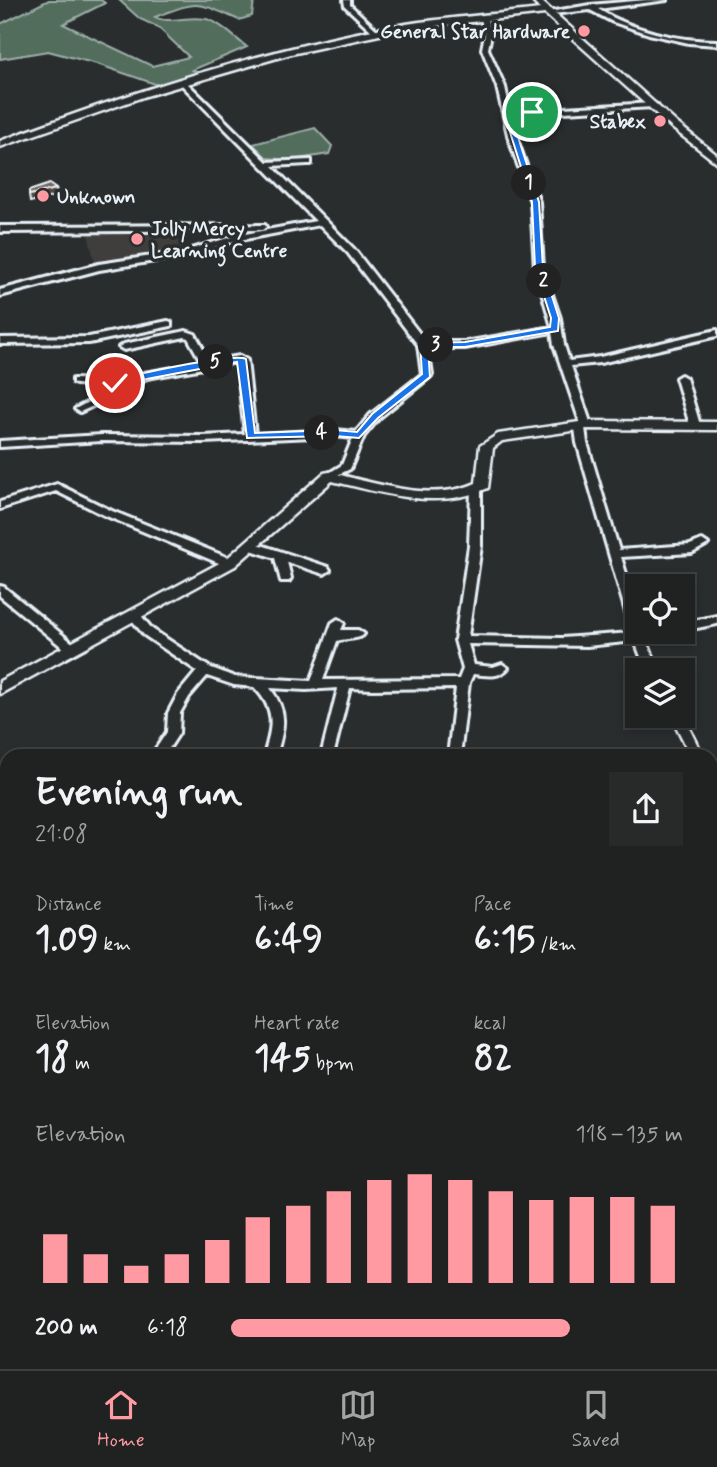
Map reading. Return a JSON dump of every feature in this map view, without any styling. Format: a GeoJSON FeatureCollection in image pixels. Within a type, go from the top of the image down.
{"type":"FeatureCollection","features":[{"type":"Feature","properties":{"kind":"street"},"geometry":{"type":"LineString","coordinates":[[346,0],[353,11],[376,32]]}},
{"type":"Feature","properties":{"kind":"street"},"geometry":{"type":"LineString","coordinates":[[535,0],[630,87],[717,160]]}},
{"type":"Feature","properties":{"kind":"street"},"geometry":{"type":"LineString","coordinates":[[0,145],[70,118],[184,82],[376,32],[454,17],[484,19],[664,0]]}},
{"type":"Feature","properties":{"kind":"street"},"geometry":{"type":"LineString","coordinates":[[590,7],[610,20],[694,43],[717,43]]}},
{"type":"Feature","properties":{"kind":"street"},"geometry":{"type":"LineString","coordinates":[[484,19],[488,34],[485,49],[501,87],[535,202],[539,268],[583,426],[582,443],[625,589]]}},
{"type":"Feature","properties":{"kind":"street"},"geometry":{"type":"LineString","coordinates":[[2,684],[230,563],[329,476],[346,467],[359,435],[375,416],[427,375],[423,345],[351,251],[184,82]]}},
{"type":"Feature","properties":{"kind":"street"},"geometry":{"type":"LineString","coordinates":[[507,113],[653,105]]}},
{"type":"Feature","properties":{"kind":"street"},"geometry":{"type":"LineString","coordinates":[[267,164],[308,162]]}},
{"type":"Feature","properties":{"kind":"street"},"geometry":{"type":"LineString","coordinates":[[0,293],[99,267],[186,253],[234,239],[322,222]]}},
{"type":"Feature","properties":{"kind":"street"},"geometry":{"type":"LineString","coordinates":[[0,229],[289,227]]}},
{"type":"Feature","properties":{"kind":"street"},"geometry":{"type":"LineString","coordinates":[[0,341],[89,340],[168,324]]}},
{"type":"Feature","properties":{"kind":"street"},"geometry":{"type":"LineString","coordinates":[[423,345],[465,345],[555,329]]}},
{"type":"Feature","properties":{"kind":"street"},"geometry":{"type":"LineString","coordinates":[[567,364],[600,360],[717,332]]}},
{"type":"Feature","properties":{"kind":"street"},"geometry":{"type":"LineString","coordinates":[[124,346],[186,334],[192,336],[207,364]]}},
{"type":"Feature","properties":{"kind":"street"},"geometry":{"type":"LineString","coordinates":[[76,381],[104,383],[135,380],[207,364],[242,360],[250,436]]}},
{"type":"Feature","properties":{"kind":"street"},"geometry":{"type":"LineString","coordinates":[[681,378],[695,425]]}},
{"type":"Feature","properties":{"kind":"street"},"geometry":{"type":"LineString","coordinates":[[80,409],[101,399],[130,393],[135,380]]}},
{"type":"Feature","properties":{"kind":"street"},"geometry":{"type":"LineString","coordinates":[[329,476],[376,487],[460,495],[483,485],[487,446],[492,441],[583,426],[717,426]]}},
{"type":"Feature","properties":{"kind":"street"},"geometry":{"type":"LineString","coordinates":[[0,444],[102,438],[203,439],[335,433],[359,435]]}},
{"type":"Feature","properties":{"kind":"street"},"geometry":{"type":"LineString","coordinates":[[0,506],[57,487],[108,513],[230,563]]}},
{"type":"Feature","properties":{"kind":"street"},"geometry":{"type":"LineString","coordinates":[[455,749],[463,683],[469,669],[461,640],[475,546],[477,489]]}},
{"type":"Feature","properties":{"kind":"street"},"geometry":{"type":"LineString","coordinates":[[615,554],[692,549],[702,544]]}},
{"type":"Feature","properties":{"kind":"street"},"geometry":{"type":"LineString","coordinates":[[252,546],[324,570]]}},
{"type":"Feature","properties":{"kind":"street"},"geometry":{"type":"LineString","coordinates":[[280,556],[285,578]]}},
{"type":"Feature","properties":{"kind":"street"},"geometry":{"type":"LineString","coordinates":[[0,590],[71,648]]}},
{"type":"Feature","properties":{"kind":"street"},"geometry":{"type":"LineString","coordinates":[[134,615],[148,632],[205,670],[234,681],[315,686],[345,683],[463,683]]}},
{"type":"Feature","properties":{"kind":"street"},"geometry":{"type":"LineString","coordinates":[[695,624],[717,620]]}},
{"type":"Feature","properties":{"kind":"street"},"geometry":{"type":"LineString","coordinates":[[315,686],[338,623]]}},
{"type":"Feature","properties":{"kind":"street"},"geometry":{"type":"LineString","coordinates":[[334,638],[345,633],[358,634]]}},
{"type":"Feature","properties":{"kind":"street"},"geometry":{"type":"LineString","coordinates":[[461,640],[625,639]]}},
{"type":"Feature","properties":{"kind":"street"},"geometry":{"type":"LineString","coordinates":[[469,669],[495,672],[502,668]]}},
{"type":"Feature","properties":{"kind":"street"},"geometry":{"type":"LineString","coordinates":[[162,749],[173,733],[174,713],[184,694],[205,670]]}},
{"type":"Feature","properties":{"kind":"street"},"geometry":{"type":"LineString","coordinates":[[258,683],[271,695],[278,714],[271,749]]}},
{"type":"Feature","properties":{"kind":"street"},"geometry":{"type":"LineString","coordinates":[[329,749],[345,683]]}},
{"type":"Feature","properties":{"kind":"street"},"geometry":{"type":"LineString","coordinates":[[683,728],[694,749]]}},
{"type":"Feature","properties":{"kind":"shaded area","name":"Jolly Mercy Learning Centre"},"geometry":{"type":"Polygon","coordinates":[[[181,220],[186,252],[96,267],[86,226],[181,220]]]}},
{"type":"Feature","properties":{"kind":"green space"},"geometry":{"type":"Polygon","coordinates":[[[49,0],[101,0],[105,3],[63,24],[152,66],[189,57],[158,27],[140,19],[119,0],[254,0],[252,16],[239,20],[197,5],[155,17],[167,20],[210,20],[247,47],[192,70],[203,75],[182,77],[158,85],[48,51],[0,59],[0,24],[49,0]]]}},
{"type":"Feature","properties":{"kind":"green space"},"geometry":{"type":"Polygon","coordinates":[[[315,128],[332,146],[329,154],[291,160],[267,158],[253,144],[315,128]]]}},
{"type":"Feature","properties":{"kind":"building"},"geometry":{"type":"Polygon","coordinates":[[[49,184],[56,189],[29,195],[29,191],[49,184]]]}},
{"type":"Feature","properties":{"kind":"place","name":"General Star Hardware"},"geometry":{"type":"Point","coordinates":[584,31]}},
{"type":"Feature","properties":{"kind":"place","name":"Stabex"},"geometry":{"type":"Point","coordinates":[660,121]}},
{"type":"Feature","properties":{"kind":"place","name":"Unknown"},"geometry":{"type":"Point","coordinates":[43,196]}},
{"type":"Feature","properties":{"kind":"place","name":"Jolly Mercy Learning Centre"},"geometry":{"type":"Point","coordinates":[137,239]}},
{"type":"Feature","properties":{"kind":"route"},"geometry":{"type":"LineString","coordinates":[[115,383],[213,362],[242,359],[250,436],[335,433],[359,435],[375,416],[427,375],[423,345],[465,345],[555,329],[555,318],[539,268],[539,232],[535,202],[507,113],[532,112]]}}]}
